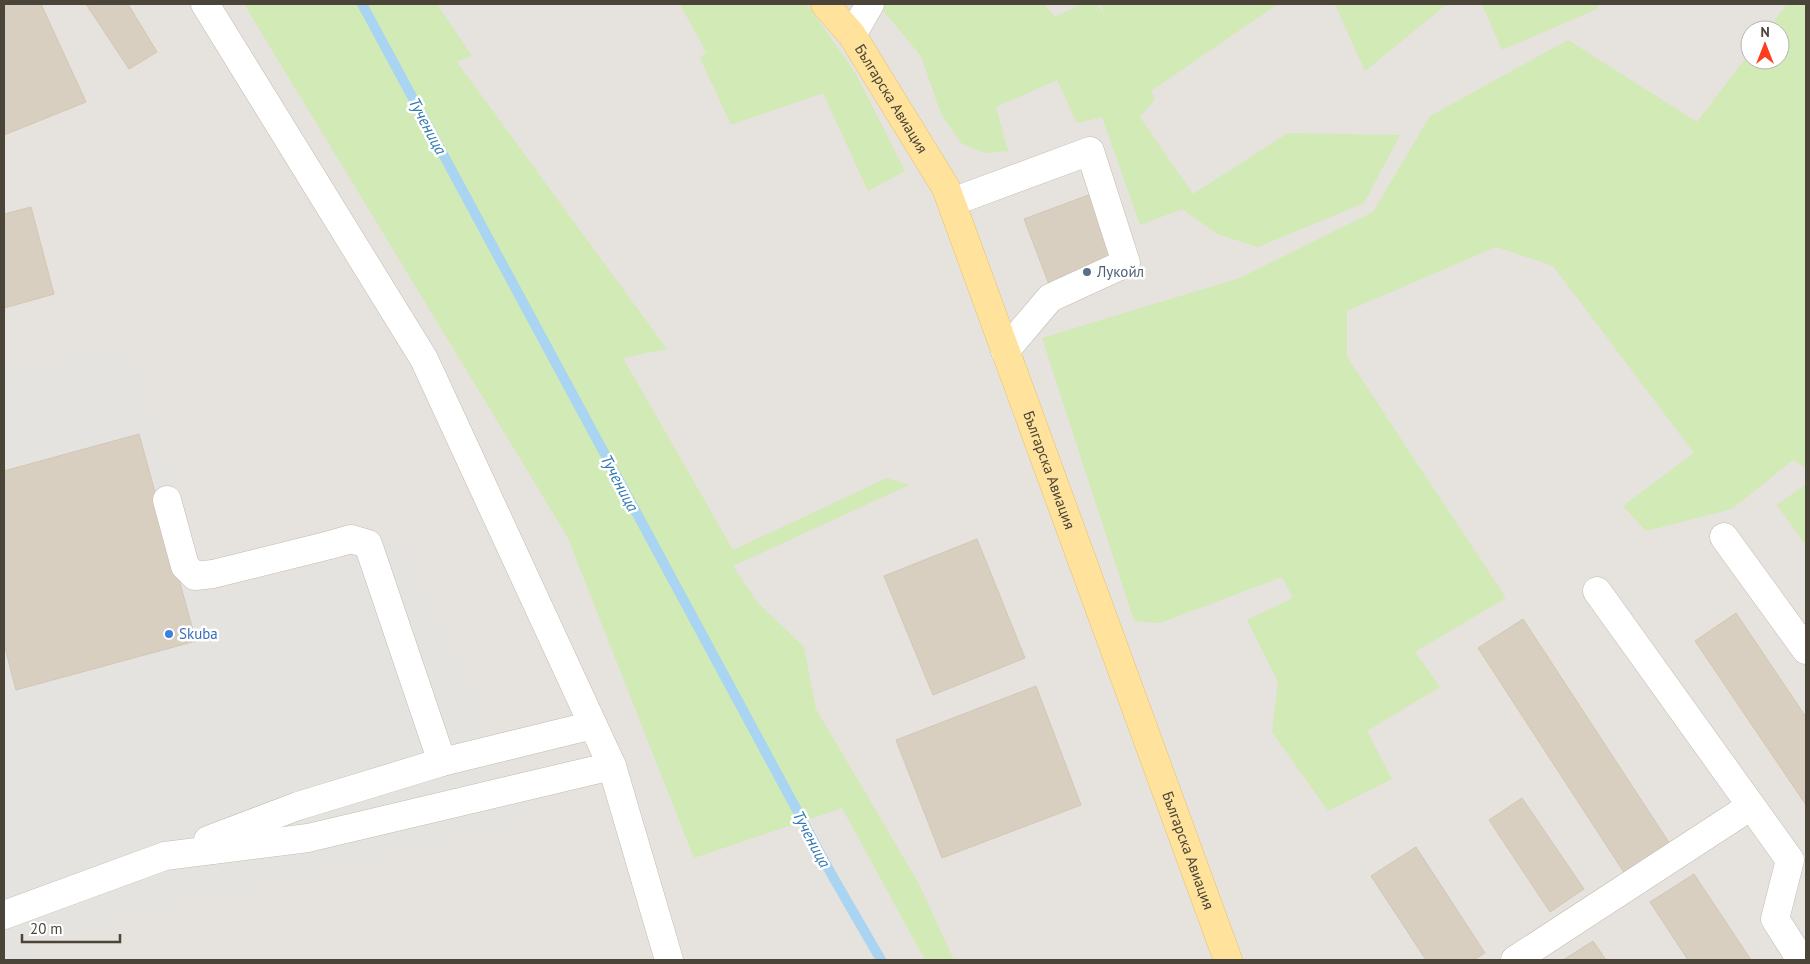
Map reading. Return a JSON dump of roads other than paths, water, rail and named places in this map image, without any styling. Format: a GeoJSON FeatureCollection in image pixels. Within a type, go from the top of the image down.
{"type":"FeatureCollection","features":[{"type":"Feature","properties":{"kind":"main road","name":"Българска Авиация"},"geometry":{"type":"LineString","coordinates":[[826,4],[852,35],[946,188],[952,202],[1228,960]]}},
{"type":"Feature","properties":{"kind":"lane"},"geometry":{"type":"LineString","coordinates":[[205,4],[424,359],[612,766],[669,960]]}},
{"type":"Feature","properties":{"kind":"lane"},"geometry":{"type":"LineString","coordinates":[[852,35],[870,4]]}},
{"type":"Feature","properties":{"kind":"lane"},"geometry":{"type":"LineString","coordinates":[[952,202],[1090,151],[1126,263],[1050,298],[1005,350]]}},
{"type":"Feature","properties":{"kind":"lane"},"geometry":{"type":"LineString","coordinates":[[167,500],[184,566],[195,576],[213,574],[351,539],[368,544],[442,762]]}},
{"type":"Feature","properties":{"kind":"lane"},"geometry":{"type":"LineString","coordinates":[[1724,537],[1806,650]]}},
{"type":"Feature","properties":{"kind":"lane"},"geometry":{"type":"LineString","coordinates":[[1596,592],[1790,860],[1775,919],[1801,960]]}},
{"type":"Feature","properties":{"kind":"lane"},"geometry":{"type":"LineString","coordinates":[[4,916],[298,806],[442,762],[593,725]]}},
{"type":"Feature","properties":{"kind":"lane"},"geometry":{"type":"LineString","coordinates":[[165,856],[308,838],[612,766]]}},
{"type":"Feature","properties":{"kind":"lane"},"geometry":{"type":"LineString","coordinates":[[1515,960],[1751,806]]}},
{"type":"Feature","properties":{"kind":"waterway","name":"Тученица"},"geometry":{"type":"LineString","coordinates":[[362,4],[833,877],[881,960]]}},
{"type":"Feature","properties":{"kind":"place","name":"Лукойл"},"geometry":{"type":"Point","coordinates":[1087,272]}},
{"type":"Feature","properties":{"kind":"place","name":"Skuba"},"geometry":{"type":"Point","coordinates":[169,634]}}]}
